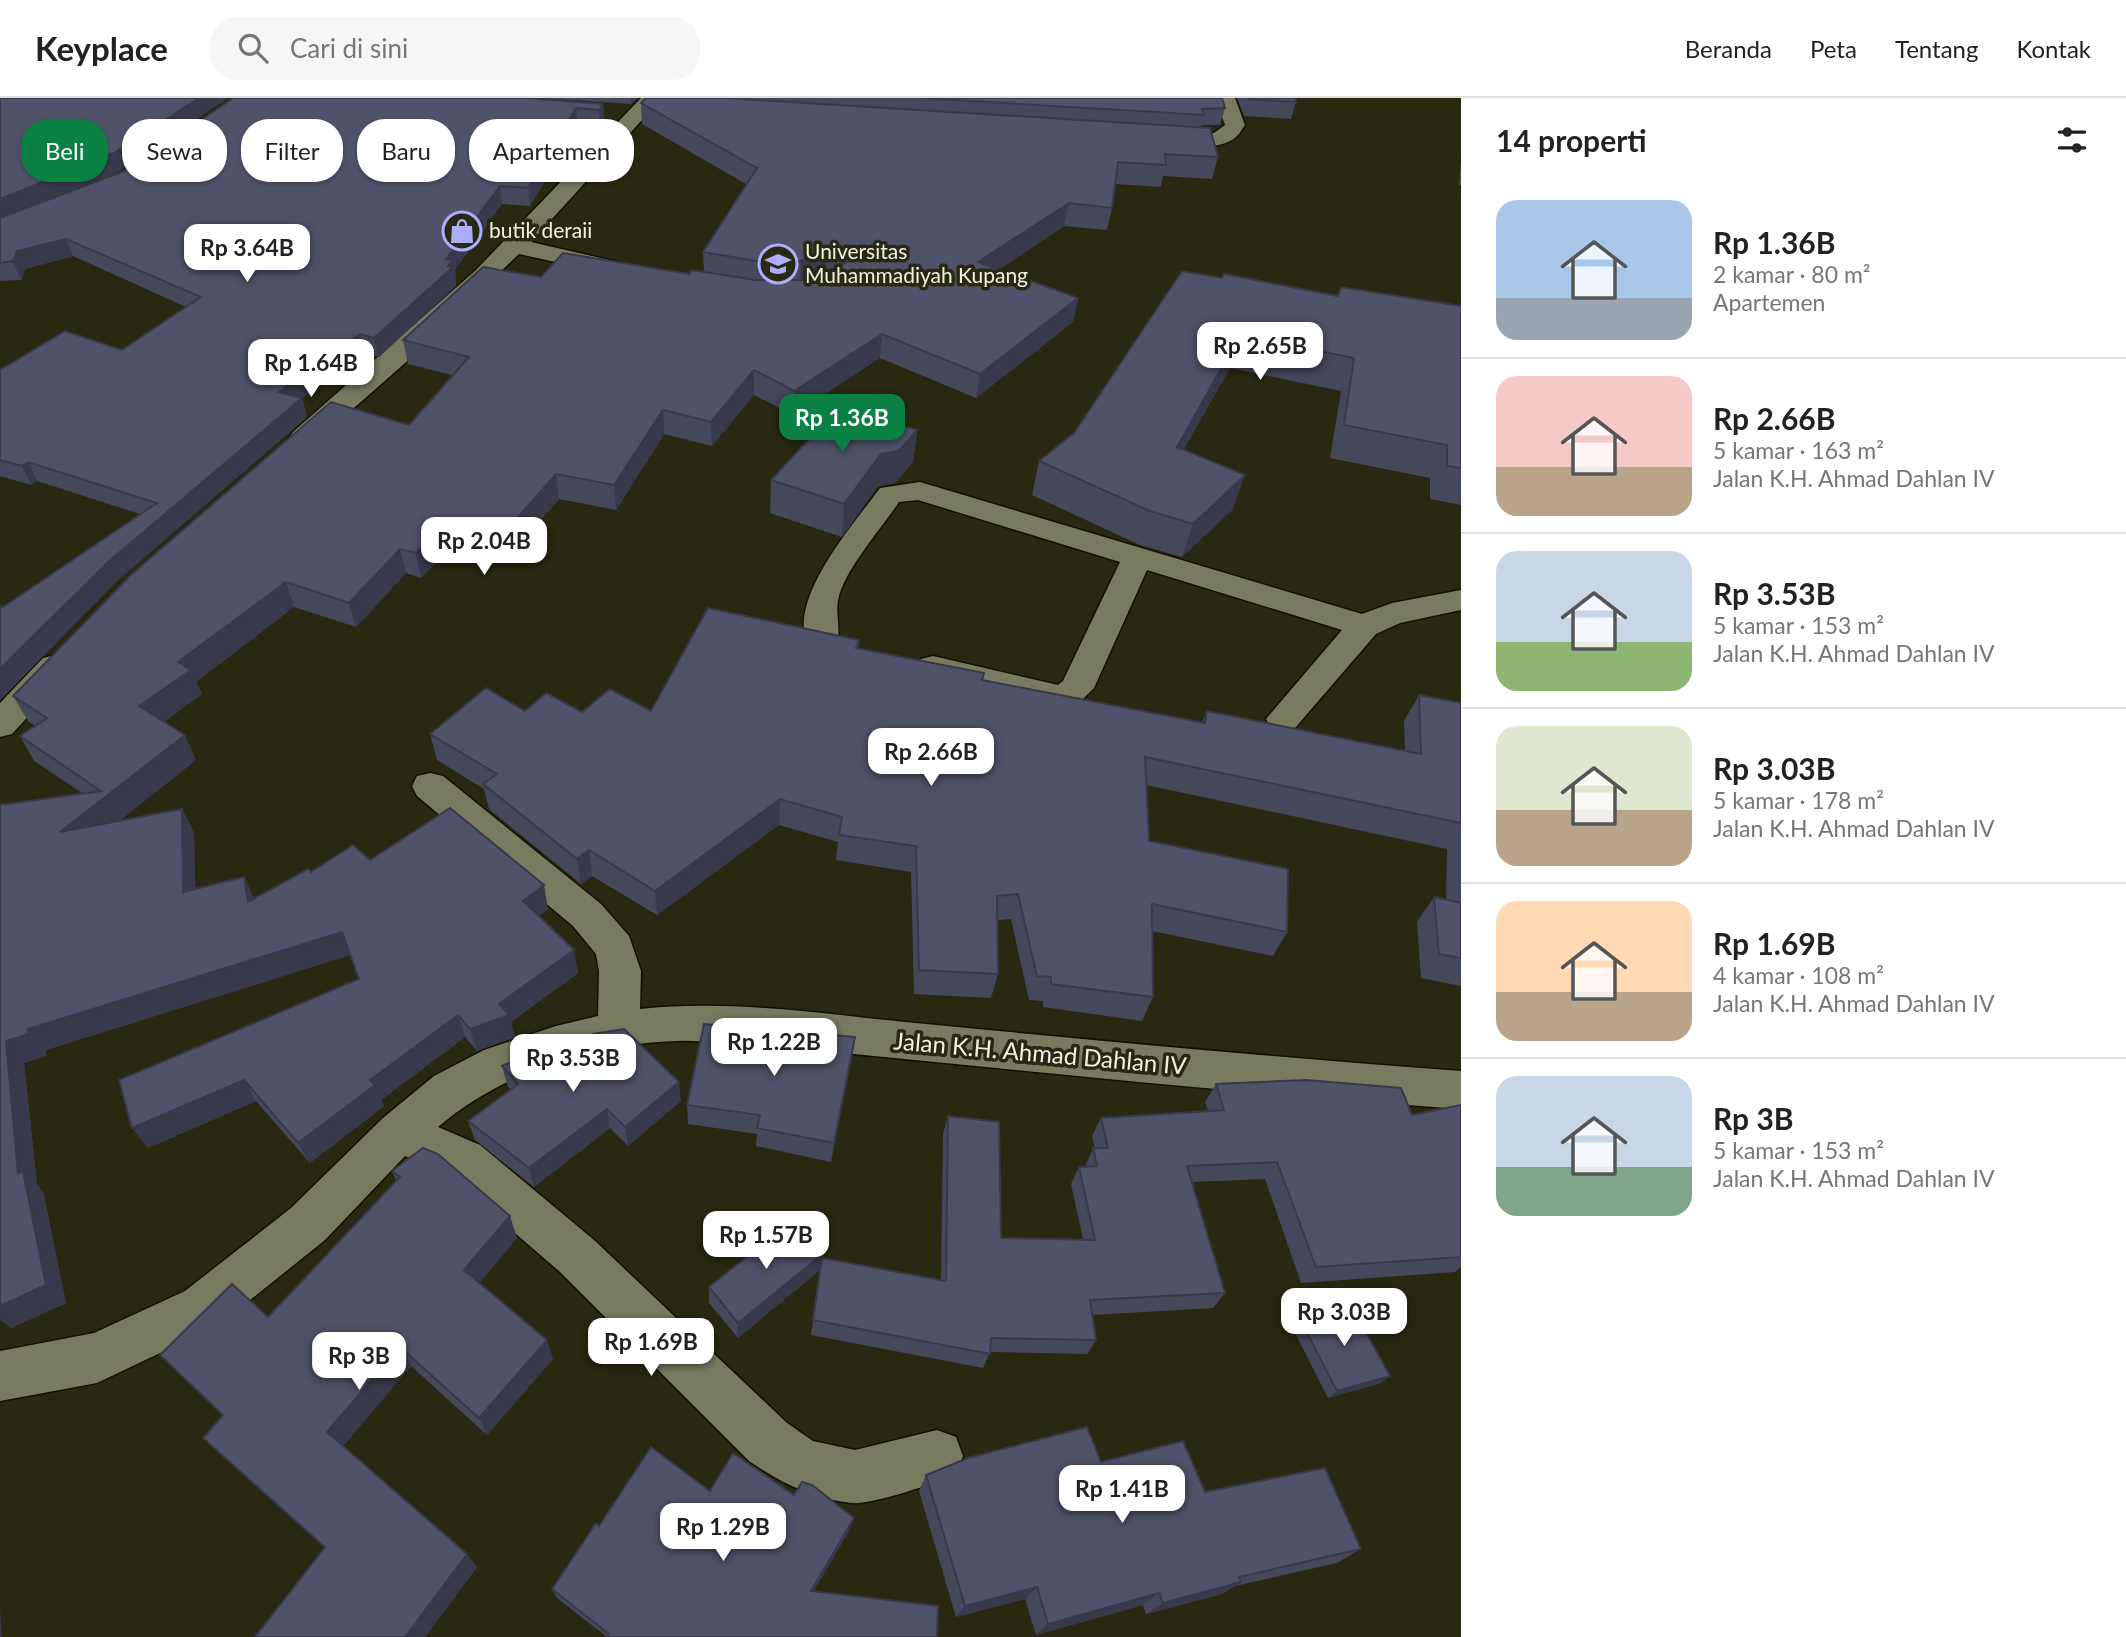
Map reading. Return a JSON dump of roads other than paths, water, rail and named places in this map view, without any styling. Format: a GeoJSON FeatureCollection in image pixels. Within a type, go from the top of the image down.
{"type":"FeatureCollection","features":[{"type":"Feature","properties":{"kind":"street"},"geometry":{"type":"LineString","coordinates":[[1135,137],[1203,141],[1221,138],[1231,132],[1235,125],[1225,98]]}},
{"type":"Feature","properties":{"kind":"street"},"geometry":{"type":"LineString","coordinates":[[612,112],[652,106]]}},
{"type":"Feature","properties":{"kind":"street"},"geometry":{"type":"LineString","coordinates":[[279,457],[368,384],[517,246],[652,106]]}},
{"type":"Feature","properties":{"kind":"street"},"geometry":{"type":"LineString","coordinates":[[517,246],[635,272]]}},
{"type":"Feature","properties":{"kind":"street"},"geometry":{"type":"LineString","coordinates":[[822,642],[822,600],[835,573],[890,494],[920,491],[1364,626]]}},
{"type":"Feature","properties":{"kind":"street"},"geometry":{"type":"LineString","coordinates":[[903,660],[1065,698],[1077,688],[1138,557]]}},
{"type":"Feature","properties":{"kind":"street"},"geometry":{"type":"LineString","coordinates":[[1283,719],[1364,626],[1392,614],[1461,600]]}},
{"type":"Feature","properties":{"kind":"street"},"geometry":{"type":"LineString","coordinates":[[0,725],[74,647]]}},
{"type":"Feature","properties":{"kind":"street"},"geometry":{"type":"LineString","coordinates":[[430,786],[587,915],[615,948],[620,971],[619,1030]]}},
{"type":"Feature","properties":{"kind":"street","name":"Jalan K.H. Ahmad Dahlan IV"},"geometry":{"type":"LineString","coordinates":[[0,1376],[97,1358],[202,1308],[308,1224],[398,1132],[450,1090],[499,1063],[556,1044],[619,1030],[677,1024],[778,1029],[1306,1079],[1461,1090]]}},
{"type":"Feature","properties":{"kind":"street"},"geometry":{"type":"LineString","coordinates":[[398,1132],[464,1160],[577,1256],[768,1443],[802,1465],[855,1477],[937,1457]]}},
{"type":"Feature","properties":{"kind":"place","name":"butik deraii"},"geometry":{"type":"Point","coordinates":[462,231]}},
{"type":"Feature","properties":{"kind":"place","name":"Universitas Muhammadiyah Kupang"},"geometry":{"type":"Point","coordinates":[778,264]}}]}
